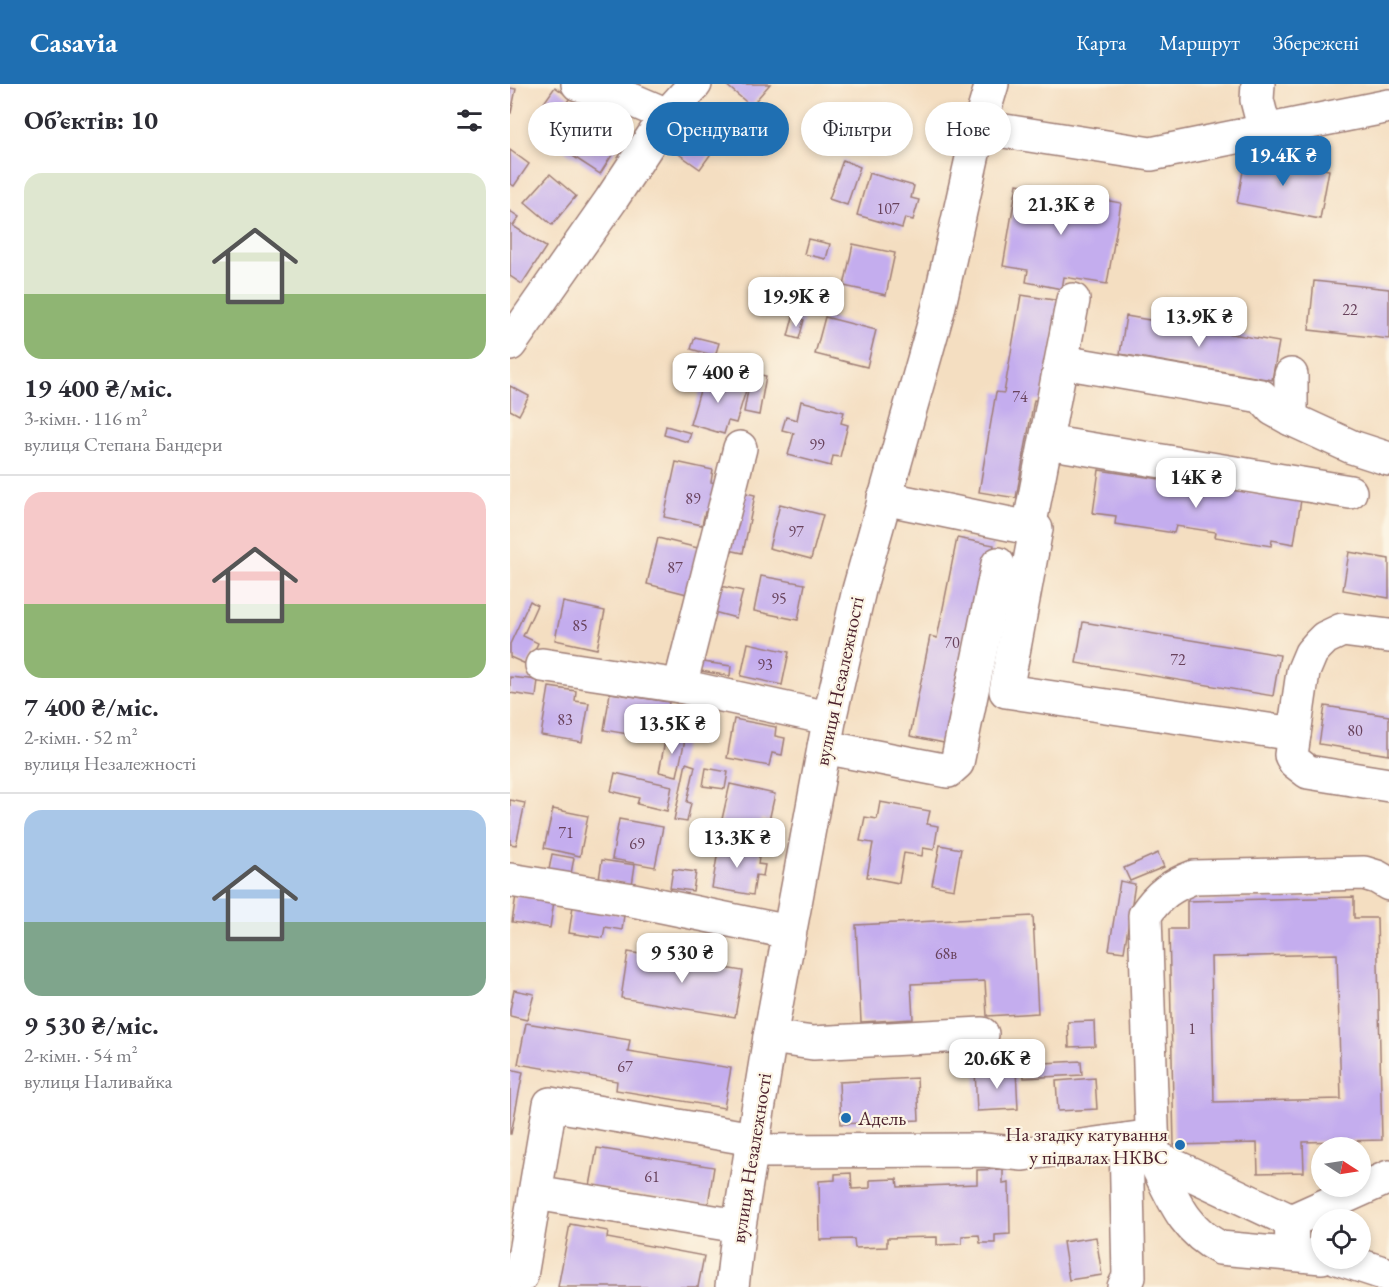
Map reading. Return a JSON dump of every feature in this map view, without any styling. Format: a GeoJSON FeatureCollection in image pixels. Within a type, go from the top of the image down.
{"type":"FeatureCollection","features":[{"type":"Feature","properties":{"kind":"main road"},"geometry":{"type":"LineString","coordinates":[[578,84],[646,106]]}},
{"type":"Feature","properties":{"kind":"main road"},"geometry":{"type":"LineString","coordinates":[[679,102],[695,84]]}},
{"type":"Feature","properties":{"kind":"main road","name":"вулиця Незалежності"},"geometry":{"type":"LineString","coordinates":[[987,102],[992,84]]}},
{"type":"Feature","properties":{"kind":"main road"},"geometry":{"type":"LineString","coordinates":[[1258,84],[1257,100],[1265,131]]}},
{"type":"Feature","properties":{"kind":"main road"},"geometry":{"type":"LineString","coordinates":[[1011,132],[1151,154],[1389,106]]}},
{"type":"Feature","properties":{"kind":"main road"},"geometry":{"type":"LineString","coordinates":[[510,344],[646,147]]}},
{"type":"Feature","properties":{"kind":"main road","name":"вулиця Незалежності"},"geometry":{"type":"LineString","coordinates":[[732,1287],[739,1226],[770,1037],[827,731],[859,590],[938,310],[973,156]]}},
{"type":"Feature","properties":{"kind":"main road"},"geometry":{"type":"LineString","coordinates":[[1029,528],[1073,300]]}},
{"type":"Feature","properties":{"kind":"main road"},"geometry":{"type":"LineString","coordinates":[[1062,362],[1262,396],[1273,409],[1291,419],[1352,447],[1389,459]]}},
{"type":"Feature","properties":{"kind":"main road"},"geometry":{"type":"LineString","coordinates":[[1291,375],[1291,419]]}},
{"type":"Feature","properties":{"kind":"main road"},"geometry":{"type":"LineString","coordinates":[[1046,442],[1350,492]]}},
{"type":"Feature","properties":{"kind":"main road"},"geometry":{"type":"LineString","coordinates":[[680,686],[740,448]]}},
{"type":"Feature","properties":{"kind":"main road"},"geometry":{"type":"LineString","coordinates":[[884,498],[1036,529],[1006,691],[1294,734]]}},
{"type":"Feature","properties":{"kind":"main road"},"geometry":{"type":"LineString","coordinates":[[542,665],[680,686],[819,716],[827,731],[948,771],[957,763],[998,564]]}},
{"type":"Feature","properties":{"kind":"main road"},"geometry":{"type":"LineString","coordinates":[[1389,636],[1342,630],[1325,638],[1311,653],[1303,672],[1291,755],[1295,762],[1308,772],[1389,785]]}},
{"type":"Feature","properties":{"kind":"main road"},"geometry":{"type":"LineString","coordinates":[[1124,1287],[1129,1277],[1144,1144],[1145,915],[1158,897],[1179,882],[1194,877],[1365,873],[1389,884]]}},
{"type":"Feature","properties":{"kind":"main road"},"geometry":{"type":"LineString","coordinates":[[510,880],[633,900],[789,932]]}},
{"type":"Feature","properties":{"kind":"main road"},"geometry":{"type":"LineString","coordinates":[[770,1037],[813,1042],[982,1034]]}},
{"type":"Feature","properties":{"kind":"main road"},"geometry":{"type":"LineString","coordinates":[[521,1276],[550,1104],[752,1145],[984,1150],[1023,1154],[1144,1144],[1291,1221],[1307,1255],[1220,1248],[1210,1243],[1185,1219],[1144,1144]]}},
{"type":"Feature","properties":{"kind":"main road"},"geometry":{"type":"LineString","coordinates":[[1291,1221],[1389,1177]]}},
{"type":"Feature","properties":{"kind":"main road"},"geometry":{"type":"LineString","coordinates":[[535,1193],[739,1226]]}},
{"type":"Feature","properties":{"kind":"main road"},"geometry":{"type":"LineString","coordinates":[[1371,1269],[1389,1275]]}},
{"type":"Feature","properties":{"kind":"building"},"geometry":{"type":"Polygon","coordinates":[[[725,84],[770,84],[754,102],[746,102],[725,84]]]}},
{"type":"Feature","properties":{"kind":"building"},"geometry":{"type":"Polygon","coordinates":[[[555,87],[570,98],[567,102],[544,102],[555,87]]]}},
{"type":"Feature","properties":{"kind":"building"},"geometry":{"type":"Polygon","coordinates":[[[510,88],[516,89],[511,113],[510,113],[510,88]]]}},
{"type":"Feature","properties":{"kind":"building"},"geometry":{"type":"Polygon","coordinates":[[[510,150],[529,164],[514,186],[510,184],[510,150]]]}},
{"type":"Feature","properties":{"kind":"building"},"geometry":{"type":"Polygon","coordinates":[[[1246,155],[1329,170],[1320,219],[1237,203],[1246,155]]]}},
{"type":"Feature","properties":{"kind":"building"},"geometry":{"type":"Polygon","coordinates":[[[573,156],[611,156],[600,174],[573,156]]]}},
{"type":"Feature","properties":{"kind":"building"},"geometry":{"type":"Polygon","coordinates":[[[682,156],[709,156],[700,169],[682,156]]]}},
{"type":"Feature","properties":{"kind":"building"},"geometry":{"type":"Polygon","coordinates":[[[843,160],[860,167],[847,205],[829,199],[843,160]]]}},
{"type":"Feature","properties":{"kind":"building"},"geometry":{"type":"Polygon","coordinates":[[[869,173],[914,186],[911,198],[919,200],[913,220],[905,218],[902,228],[857,215],[869,173]]]}},
{"type":"Feature","properties":{"kind":"building"},"geometry":{"type":"Polygon","coordinates":[[[550,174],[576,196],[552,225],[525,202],[550,174]]]}},
{"type":"Feature","properties":{"kind":"building"},"geometry":{"type":"Polygon","coordinates":[[[1017,184],[1121,203],[1107,284],[1064,277],[1062,289],[1026,282],[1028,270],[1003,266],[1017,184]]]}},
{"type":"Feature","properties":{"kind":"building"},"geometry":{"type":"Polygon","coordinates":[[[510,211],[519,217],[513,226],[546,247],[522,284],[510,276],[510,211]]]}},
{"type":"Feature","properties":{"kind":"building"},"geometry":{"type":"Polygon","coordinates":[[[808,239],[830,244],[826,259],[804,254],[808,239]]]}},
{"type":"Feature","properties":{"kind":"building"},"geometry":{"type":"Polygon","coordinates":[[[853,244],[895,253],[886,295],[844,286],[853,244]]]}},
{"type":"Feature","properties":{"kind":"building"},"geometry":{"type":"Polygon","coordinates":[[[1314,281],[1389,289],[1389,339],[1309,330],[1314,281]]]}},
{"type":"Feature","properties":{"kind":"building"},"geometry":{"type":"Polygon","coordinates":[[[1021,295],[1060,301],[1043,401],[1034,400],[1016,498],[979,492],[996,392],[1004,393],[1021,295]]]}},
{"type":"Feature","properties":{"kind":"building"},"geometry":{"type":"Polygon","coordinates":[[[1126,316],[1279,342],[1272,380],[1120,354],[1126,316]]]}},
{"type":"Feature","properties":{"kind":"building"},"geometry":{"type":"Polygon","coordinates":[[[793,317],[804,320],[799,339],[788,336],[793,317]]]}},
{"type":"Feature","properties":{"kind":"building"},"geometry":{"type":"Polygon","coordinates":[[[825,317],[876,330],[867,367],[815,354],[825,317]]]}},
{"type":"Feature","properties":{"kind":"building"},"geometry":{"type":"Polygon","coordinates":[[[695,337],[719,343],[715,356],[691,349],[695,337]]]}},
{"type":"Feature","properties":{"kind":"building"},"geometry":{"type":"Polygon","coordinates":[[[751,373],[766,376],[759,415],[744,412],[751,373]]]}},
{"type":"Feature","properties":{"kind":"building"},"geometry":{"type":"Polygon","coordinates":[[[705,374],[747,387],[736,423],[728,421],[724,434],[690,424],[705,374]]]}},
{"type":"Feature","properties":{"kind":"building"},"geometry":{"type":"Polygon","coordinates":[[[510,386],[529,396],[519,415],[510,410],[510,386]]]}},
{"type":"Feature","properties":{"kind":"building"},"geometry":{"type":"Polygon","coordinates":[[[801,401],[844,412],[841,423],[848,425],[840,457],[833,456],[831,466],[788,455],[794,433],[782,430],[786,417],[797,420],[801,401]]]}},
{"type":"Feature","properties":{"kind":"building"},"geometry":{"type":"Polygon","coordinates":[[[666,426],[691,433],[688,442],[664,435],[666,426]]]}},
{"type":"Feature","properties":{"kind":"building"},"geometry":{"type":"Polygon","coordinates":[[[676,462],[713,470],[711,482],[721,484],[715,514],[705,512],[702,525],[664,517],[676,462]]]}},
{"type":"Feature","properties":{"kind":"building"},"geometry":{"type":"Polygon","coordinates":[[[1099,470],[1301,500],[1294,544],[1272,540],[1271,546],[1215,537],[1216,532],[1176,526],[1174,533],[1115,524],[1116,516],[1093,513],[1099,470]]]}},
{"type":"Feature","properties":{"kind":"building"},"geometry":{"type":"Polygon","coordinates":[[[737,491],[755,495],[743,553],[724,549],[737,491]]]}},
{"type":"Feature","properties":{"kind":"building"},"geometry":{"type":"Polygon","coordinates":[[[780,504],[823,515],[811,559],[769,548],[780,504]]]}},
{"type":"Feature","properties":{"kind":"building"},"geometry":{"type":"Polygon","coordinates":[[[658,538],[702,549],[691,595],[647,584],[658,538]]]}},
{"type":"Feature","properties":{"kind":"building"},"geometry":{"type":"Polygon","coordinates":[[[957,538],[994,545],[974,647],[949,744],[910,736],[930,636],[937,638],[957,538]]]}},
{"type":"Feature","properties":{"kind":"building"},"geometry":{"type":"Polygon","coordinates":[[[1349,552],[1389,559],[1389,598],[1343,590],[1349,552]]]}},
{"type":"Feature","properties":{"kind":"building"},"geometry":{"type":"Polygon","coordinates":[[[761,576],[805,584],[798,620],[754,611],[761,576]]]}},
{"type":"Feature","properties":{"kind":"building"},"geometry":{"type":"Polygon","coordinates":[[[716,585],[743,591],[736,618],[710,611],[716,585]]]}},
{"type":"Feature","properties":{"kind":"building"},"geometry":{"type":"Polygon","coordinates":[[[530,601],[537,605],[523,636],[538,643],[528,665],[510,657],[510,644],[530,601]]]}},
{"type":"Feature","properties":{"kind":"building"},"geometry":{"type":"Polygon","coordinates":[[[563,602],[605,611],[597,649],[555,640],[563,602]]]}},
{"type":"Feature","properties":{"kind":"building"},"geometry":{"type":"Polygon","coordinates":[[[1083,622],[1280,655],[1273,696],[1076,663],[1083,622]]]}},
{"type":"Feature","properties":{"kind":"building"},"geometry":{"type":"Polygon","coordinates":[[[748,643],[789,652],[782,685],[741,676],[748,643]]]}},
{"type":"Feature","properties":{"kind":"building"},"geometry":{"type":"Polygon","coordinates":[[[696,661],[731,666],[730,676],[695,670],[696,661]]]}},
{"type":"Feature","properties":{"kind":"building"},"geometry":{"type":"Polygon","coordinates":[[[510,677],[538,680],[536,697],[510,693],[510,677]]]}},
{"type":"Feature","properties":{"kind":"building"},"geometry":{"type":"Polygon","coordinates":[[[549,687],[576,691],[575,701],[589,703],[582,742],[541,735],[549,687]]]}},
{"type":"Feature","properties":{"kind":"building"},"geometry":{"type":"Polygon","coordinates":[[[610,693],[669,702],[663,740],[604,730],[610,693]]]}},
{"type":"Feature","properties":{"kind":"building"},"geometry":{"type":"Polygon","coordinates":[[[1325,706],[1389,716],[1389,755],[1319,744],[1325,706]]]}},
{"type":"Feature","properties":{"kind":"building"},"geometry":{"type":"Polygon","coordinates":[[[734,719],[776,727],[775,736],[785,738],[782,755],[772,753],[769,766],[727,758],[734,719]]]}},
{"type":"Feature","properties":{"kind":"building"},"geometry":{"type":"Polygon","coordinates":[[[677,733],[686,735],[677,776],[659,772],[666,736],[676,738],[677,733]]]}},
{"type":"Feature","properties":{"kind":"building"},"geometry":{"type":"Polygon","coordinates":[[[686,763],[695,766],[687,802],[691,803],[687,822],[674,820],[686,763]]]}},
{"type":"Feature","properties":{"kind":"building"},"geometry":{"type":"Polygon","coordinates":[[[706,768],[728,772],[725,789],[703,786],[706,768]]]}},
{"type":"Feature","properties":{"kind":"building"},"geometry":{"type":"Polygon","coordinates":[[[615,773],[672,786],[667,811],[637,804],[639,798],[611,791],[615,773]]]}},
{"type":"Feature","properties":{"kind":"building"},"geometry":{"type":"Polygon","coordinates":[[[730,784],[775,794],[769,821],[762,819],[758,837],[720,828],[730,784]]]}},
{"type":"Feature","properties":{"kind":"building"},"geometry":{"type":"Polygon","coordinates":[[[510,800],[525,803],[516,845],[510,844],[510,800]]]}},
{"type":"Feature","properties":{"kind":"building"},"geometry":{"type":"Polygon","coordinates":[[[880,802],[930,811],[927,824],[938,826],[934,850],[923,848],[922,856],[904,853],[899,883],[867,877],[873,843],[860,841],[865,817],[877,819],[880,802]]]}},
{"type":"Feature","properties":{"kind":"building"},"geometry":{"type":"Polygon","coordinates":[[[553,809],[588,816],[580,856],[544,848],[553,809]]]}},
{"type":"Feature","properties":{"kind":"building"},"geometry":{"type":"Polygon","coordinates":[[[619,819],[663,827],[655,867],[612,859],[619,819]]]}},
{"type":"Feature","properties":{"kind":"building"},"geometry":{"type":"Polygon","coordinates":[[[719,844],[760,850],[758,864],[765,865],[763,876],[756,875],[753,895],[712,888],[719,844]]]}},
{"type":"Feature","properties":{"kind":"building"},"geometry":{"type":"Polygon","coordinates":[[[940,845],[961,849],[954,889],[932,885],[940,845]]]}},
{"type":"Feature","properties":{"kind":"building"},"geometry":{"type":"Polygon","coordinates":[[[1158,853],[1164,867],[1130,881],[1124,868],[1158,853]]]}},
{"type":"Feature","properties":{"kind":"building"},"geometry":{"type":"Polygon","coordinates":[[[552,854],[574,858],[570,879],[548,875],[552,854]]]}},
{"type":"Feature","properties":{"kind":"building"},"geometry":{"type":"Polygon","coordinates":[[[602,860],[635,865],[632,885],[599,879],[602,860]]]}},
{"type":"Feature","properties":{"kind":"building"},"geometry":{"type":"Polygon","coordinates":[[[673,869],[696,872],[693,891],[670,888],[673,869]]]}},
{"type":"Feature","properties":{"kind":"building"},"geometry":{"type":"Polygon","coordinates":[[[1120,881],[1135,884],[1124,952],[1109,950],[1120,881]]]}},
{"type":"Feature","properties":{"kind":"building"},"geometry":{"type":"Polygon","coordinates":[[[516,895],[554,901],[550,928],[512,922],[516,895]]]}},
{"type":"Feature","properties":{"kind":"building"},"geometry":{"type":"Polygon","coordinates":[[[1354,897],[1354,918],[1377,918],[1382,1140],[1371,1140],[1371,1137],[1311,1137],[1311,1142],[1303,1142],[1304,1172],[1258,1173],[1257,1143],[1174,1145],[1169,929],[1187,929],[1187,901],[1354,897]],[[1337,954],[1211,957],[1214,1102],[1341,1099],[1337,954]]]}},
{"type":"Feature","properties":{"kind":"building"},"geometry":{"type":"Polygon","coordinates":[[[573,906],[624,915],[622,930],[605,927],[603,938],[569,933],[573,906]]]}},
{"type":"Feature","properties":{"kind":"building"},"geometry":{"type":"Polygon","coordinates":[[[1033,916],[1038,1013],[987,1016],[985,981],[911,984],[913,1019],[861,1022],[856,925],[1033,916]]]}},
{"type":"Feature","properties":{"kind":"building"},"geometry":{"type":"Polygon","coordinates":[[[628,952],[743,971],[735,1017],[621,998],[628,952]]]}},
{"type":"Feature","properties":{"kind":"building"},"geometry":{"type":"Polygon","coordinates":[[[514,990],[534,994],[527,1020],[510,1016],[514,990]]]}},
{"type":"Feature","properties":{"kind":"building"},"geometry":{"type":"Polygon","coordinates":[[[1094,1021],[1095,1046],[1069,1047],[1068,1022],[1094,1021]]]}},
{"type":"Feature","properties":{"kind":"building"},"geometry":{"type":"Polygon","coordinates":[[[526,1023],[630,1040],[628,1051],[731,1068],[724,1108],[616,1090],[617,1081],[518,1064],[526,1023]]]}},
{"type":"Feature","properties":{"kind":"building"},"geometry":{"type":"Polygon","coordinates":[[[1081,1061],[1082,1075],[1024,1078],[1023,1064],[1081,1061]]]}},
{"type":"Feature","properties":{"kind":"building"},"geometry":{"type":"Polygon","coordinates":[[[510,1069],[523,1072],[511,1134],[510,1134],[510,1069]]]}},
{"type":"Feature","properties":{"kind":"building"},"geometry":{"type":"Polygon","coordinates":[[[1016,1069],[1018,1109],[977,1111],[975,1071],[1016,1069]]]}},
{"type":"Feature","properties":{"kind":"building"},"geometry":{"type":"Polygon","coordinates":[[[917,1078],[919,1120],[841,1124],[839,1082],[917,1078]]]}},
{"type":"Feature","properties":{"kind":"building"},"geometry":{"type":"Polygon","coordinates":[[[1095,1078],[1097,1109],[1058,1111],[1056,1081],[1095,1078]]]}},
{"type":"Feature","properties":{"kind":"building"},"geometry":{"type":"Polygon","coordinates":[[[597,1148],[714,1167],[708,1205],[590,1186],[597,1148]]]}},
{"type":"Feature","properties":{"kind":"building"},"geometry":{"type":"Polygon","coordinates":[[[1003,1169],[1003,1184],[1009,1183],[1010,1234],[995,1235],[995,1243],[980,1243],[979,1235],[962,1236],[962,1244],[937,1245],[937,1237],[887,1238],[887,1247],[855,1248],[854,1239],[820,1240],[819,1181],[835,1180],[835,1174],[851,1173],[852,1189],[870,1188],[870,1180],[897,1179],[898,1187],[977,1184],[977,1170],[1003,1169]]]}},
{"type":"Feature","properties":{"kind":"building"},"geometry":{"type":"Polygon","coordinates":[[[570,1224],[608,1231],[607,1238],[704,1256],[698,1287],[558,1287],[570,1224]]]}},
{"type":"Feature","properties":{"kind":"building"},"geometry":{"type":"Polygon","coordinates":[[[1096,1237],[1102,1275],[1069,1280],[1063,1242],[1096,1237]]]}},
{"type":"Feature","properties":{"kind":"place","name":"Адель"},"geometry":{"type":"Point","coordinates":[846,1118]}},
{"type":"Feature","properties":{"kind":"place","name":"На згадку катування у підвалах НКВС"},"geometry":{"type":"Point","coordinates":[1180,1145]}}]}
